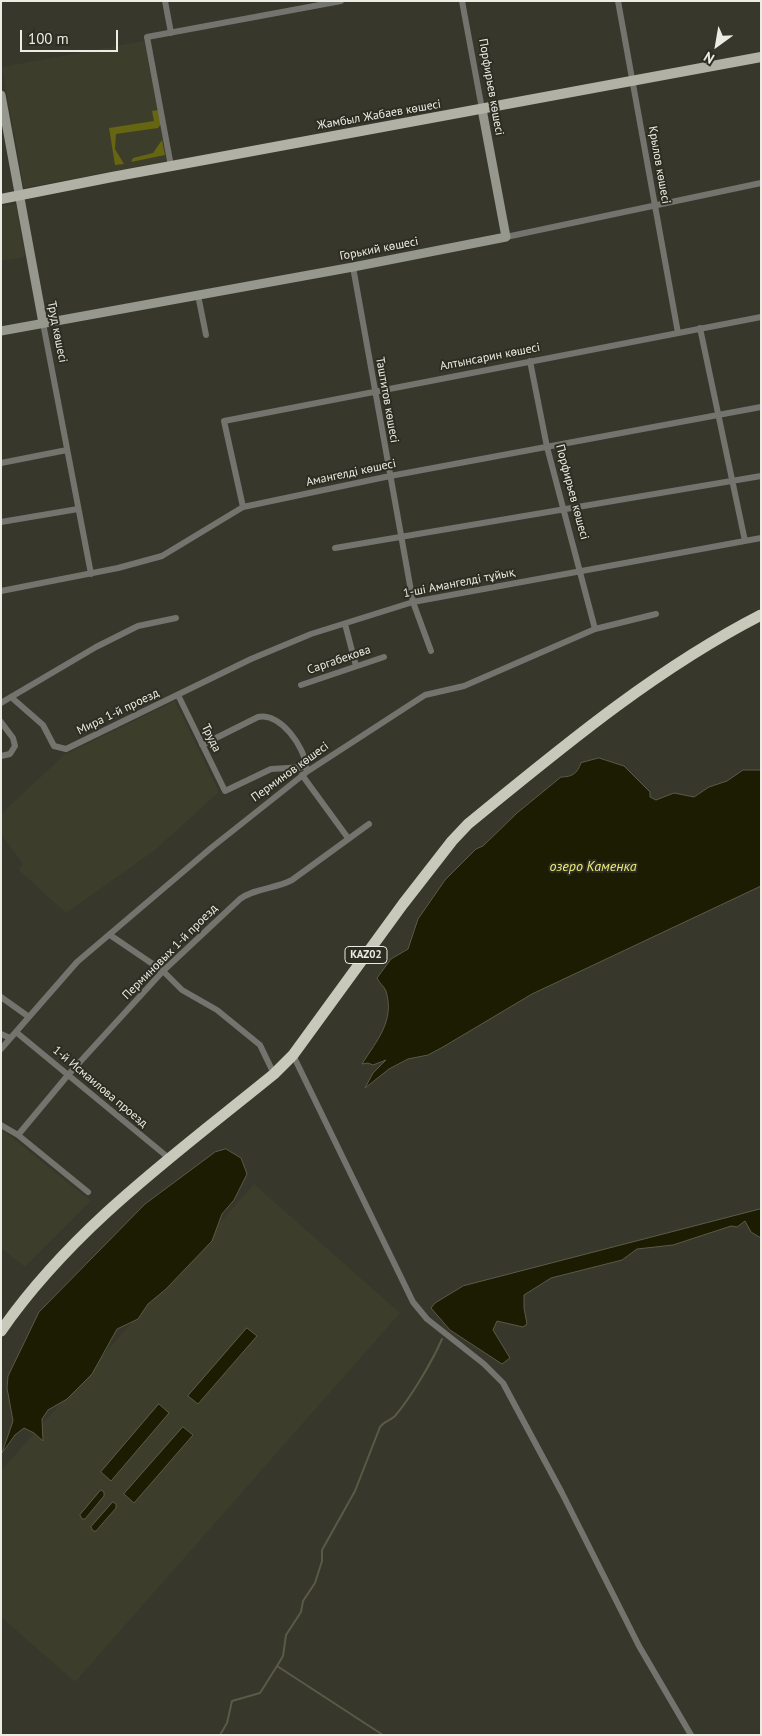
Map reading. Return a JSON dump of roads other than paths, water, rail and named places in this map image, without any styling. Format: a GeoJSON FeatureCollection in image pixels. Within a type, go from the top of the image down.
{"type":"FeatureCollection","features":[{"type":"Feature","properties":{"kind":"highway","name":"KAZ02"},"geometry":{"type":"LineString","coordinates":[[1,1331],[39,1280],[75,1240],[274,1074],[293,1055],[403,904],[452,841],[468,824],[641,688],[699,649],[761,615]]}},
{"type":"Feature","properties":{"kind":"main road","name":"Жамбыл Жабаев көшесі"},"geometry":{"type":"LineString","coordinates":[[1,199],[761,57]]}},
{"type":"Feature","properties":{"kind":"street"},"geometry":{"type":"LineString","coordinates":[[165,1],[171,33]]}},
{"type":"Feature","properties":{"kind":"street"},"geometry":{"type":"LineString","coordinates":[[171,166],[147,37],[301,5],[341,1]]}},
{"type":"Feature","properties":{"kind":"street","name":"Порфирьев көшесі"},"geometry":{"type":"LineString","coordinates":[[462,1],[506,237]]}},
{"type":"Feature","properties":{"kind":"street","name":"Крылов көшесі"},"geometry":{"type":"LineString","coordinates":[[618,1],[678,333]]}},
{"type":"Feature","properties":{"kind":"street","name":"Труд көшесі"},"geometry":{"type":"LineString","coordinates":[[1,95],[91,574]]}},
{"type":"Feature","properties":{"kind":"street","name":"Горький көшесі"},"geometry":{"type":"LineString","coordinates":[[1,331],[353,268],[761,183]]}},
{"type":"Feature","properties":{"kind":"street","name":"Таштитов көшесі"},"geometry":{"type":"LineString","coordinates":[[353,268],[412,602],[432,651]]}},
{"type":"Feature","properties":{"kind":"street"},"geometry":{"type":"LineString","coordinates":[[198,295],[206,335]]}},
{"type":"Feature","properties":{"kind":"street","name":"Алтынсарин көшесі"},"geometry":{"type":"LineString","coordinates":[[243,507],[224,420],[761,317]]}},
{"type":"Feature","properties":{"kind":"street"},"geometry":{"type":"LineString","coordinates":[[700,328],[745,541],[761,538]]}},
{"type":"Feature","properties":{"kind":"street","name":"Порфирьев көшесі"},"geometry":{"type":"LineString","coordinates":[[530,361],[547,447],[595,629]]}},
{"type":"Feature","properties":{"kind":"street","name":"Амангелді көшесі"},"geometry":{"type":"LineString","coordinates":[[1,590],[91,574],[162,556],[243,507],[390,476],[761,407]]}},
{"type":"Feature","properties":{"kind":"street"},"geometry":{"type":"LineString","coordinates":[[1,462],[67,450]]}},
{"type":"Feature","properties":{"kind":"street"},"geometry":{"type":"LineString","coordinates":[[335,548],[761,476]]}},
{"type":"Feature","properties":{"kind":"street"},"geometry":{"type":"LineString","coordinates":[[1,522],[78,509]]}},
{"type":"Feature","properties":{"kind":"street","name":"1-ші Амангелді тұйық"},"geometry":{"type":"LineString","coordinates":[[251,659],[312,634],[412,602],[745,541]]}},
{"type":"Feature","properties":{"kind":"street","name":"Перминов көшесі"},"geometry":{"type":"LineString","coordinates":[[1,1049],[77,962],[210,848],[305,771],[425,696],[464,686],[595,629],[656,614]]}},
{"type":"Feature","properties":{"kind":"street"},"geometry":{"type":"LineString","coordinates":[[1,702],[11,698],[96,647],[138,626],[176,618]]}},
{"type":"Feature","properties":{"kind":"street"},"geometry":{"type":"LineString","coordinates":[[345,624],[356,666]]}},
{"type":"Feature","properties":{"kind":"street","name":"Саргабекова"},"geometry":{"type":"LineString","coordinates":[[301,685],[384,657]]}},
{"type":"Feature","properties":{"kind":"street","name":"Мира 1-й проезд"},"geometry":{"type":"LineString","coordinates":[[11,698],[43,725],[53,744],[63,750],[251,659]]}},
{"type":"Feature","properties":{"kind":"street","name":"Труда"},"geometry":{"type":"LineString","coordinates":[[178,695],[225,791],[271,769],[305,771]]}},
{"type":"Feature","properties":{"kind":"street"},"geometry":{"type":"LineString","coordinates":[[202,745],[258,717],[266,716],[274,719],[295,738],[305,755],[305,771],[348,838]]}},
{"type":"Feature","properties":{"kind":"street"},"geometry":{"type":"LineString","coordinates":[[1,722],[4,730],[13,738],[15,746],[10,754],[1,756]]}},
{"type":"Feature","properties":{"kind":"street","name":"Перминовых 1-й проезд"},"geometry":{"type":"LineString","coordinates":[[18,1135],[68,1075],[163,971],[245,896],[282,886],[369,824]]}},
{"type":"Feature","properties":{"kind":"street"},"geometry":{"type":"LineString","coordinates":[[110,935],[163,971],[182,990],[217,1010],[260,1045],[274,1074]]}},
{"type":"Feature","properties":{"kind":"street"},"geometry":{"type":"LineString","coordinates":[[1,997],[29,1017]]}},
{"type":"Feature","properties":{"kind":"street","name":"1-й Исмаилова проезд"},"geometry":{"type":"LineString","coordinates":[[16,1032],[170,1159]]}},
{"type":"Feature","properties":{"kind":"street"},"geometry":{"type":"LineString","coordinates":[[1,1034],[10,1038]]}},
{"type":"Feature","properties":{"kind":"street"},"geometry":{"type":"LineString","coordinates":[[293,1055],[413,1302],[427,1319],[484,1364],[503,1383],[562,1492],[639,1646],[691,1735]]}},
{"type":"Feature","properties":{"kind":"street"},"geometry":{"type":"LineString","coordinates":[[1,1125],[18,1135],[88,1192]]}},
{"type":"Feature","properties":{"kind":"water","name":"озеро Каменка"},"geometry":{"type":"Polygon","coordinates":[[[599,758],[624,766],[650,792],[650,797],[656,800],[674,793],[694,797],[709,787],[727,781],[743,770],[761,770],[761,886],[532,994],[428,1055],[408,1059],[389,1069],[365,1088],[373,1073],[386,1060],[373,1065],[368,1063],[362,1064],[383,1030],[388,1012],[386,991],[377,978],[391,959],[408,949],[418,919],[445,880],[476,849],[483,846],[517,813],[561,777],[574,774],[581,763],[599,758]]]}},
{"type":"Feature","properties":{"kind":"water"},"geometry":{"type":"Polygon","coordinates":[[[226,1149],[241,1158],[247,1174],[234,1200],[222,1214],[212,1241],[166,1289],[148,1304],[138,1319],[117,1329],[92,1374],[67,1399],[48,1410],[42,1419],[43,1441],[34,1433],[24,1428],[15,1435],[2,1453],[13,1421],[7,1388],[8,1376],[39,1312],[145,1204],[215,1152],[226,1149]]]}},
{"type":"Feature","properties":{"kind":"water"},"geometry":{"type":"Polygon","coordinates":[[[761,1209],[761,1238],[751,1232],[745,1221],[737,1227],[731,1226],[673,1245],[637,1249],[622,1260],[551,1278],[524,1295],[527,1324],[523,1327],[497,1321],[493,1330],[510,1358],[502,1364],[450,1330],[431,1308],[435,1303],[463,1286],[761,1209]]]}},
{"type":"Feature","properties":{"kind":"water"},"geometry":{"type":"Polygon","coordinates":[[[247,1328],[257,1336],[198,1404],[188,1396],[247,1328]]]}},
{"type":"Feature","properties":{"kind":"water"},"geometry":{"type":"Polygon","coordinates":[[[159,1404],[169,1413],[111,1481],[101,1472],[159,1404]]]}},
{"type":"Feature","properties":{"kind":"water"},"geometry":{"type":"Polygon","coordinates":[[[183,1427],[193,1435],[134,1503],[124,1494],[183,1427]]]}},
{"type":"Feature","properties":{"kind":"water"},"geometry":{"type":"Polygon","coordinates":[[[101,1490],[104,1492],[104,1496],[85,1519],[82,1519],[80,1515],[101,1490]]]}},
{"type":"Feature","properties":{"kind":"water"},"geometry":{"type":"Polygon","coordinates":[[[113,1502],[116,1504],[116,1508],[96,1531],[93,1531],[91,1527],[113,1502]]]}},
{"type":"Feature","properties":{"kind":"waterway"},"geometry":{"type":"LineString","coordinates":[[220,1735],[227,1723],[232,1701],[260,1693],[283,1656],[286,1635],[301,1612],[303,1601],[315,1583],[322,1561],[322,1550],[355,1491],[380,1427],[395,1416],[408,1399],[442,1339]]}},
{"type":"Feature","properties":{"kind":"waterway"},"geometry":{"type":"LineString","coordinates":[[277,1666],[383,1735]]}}]}
